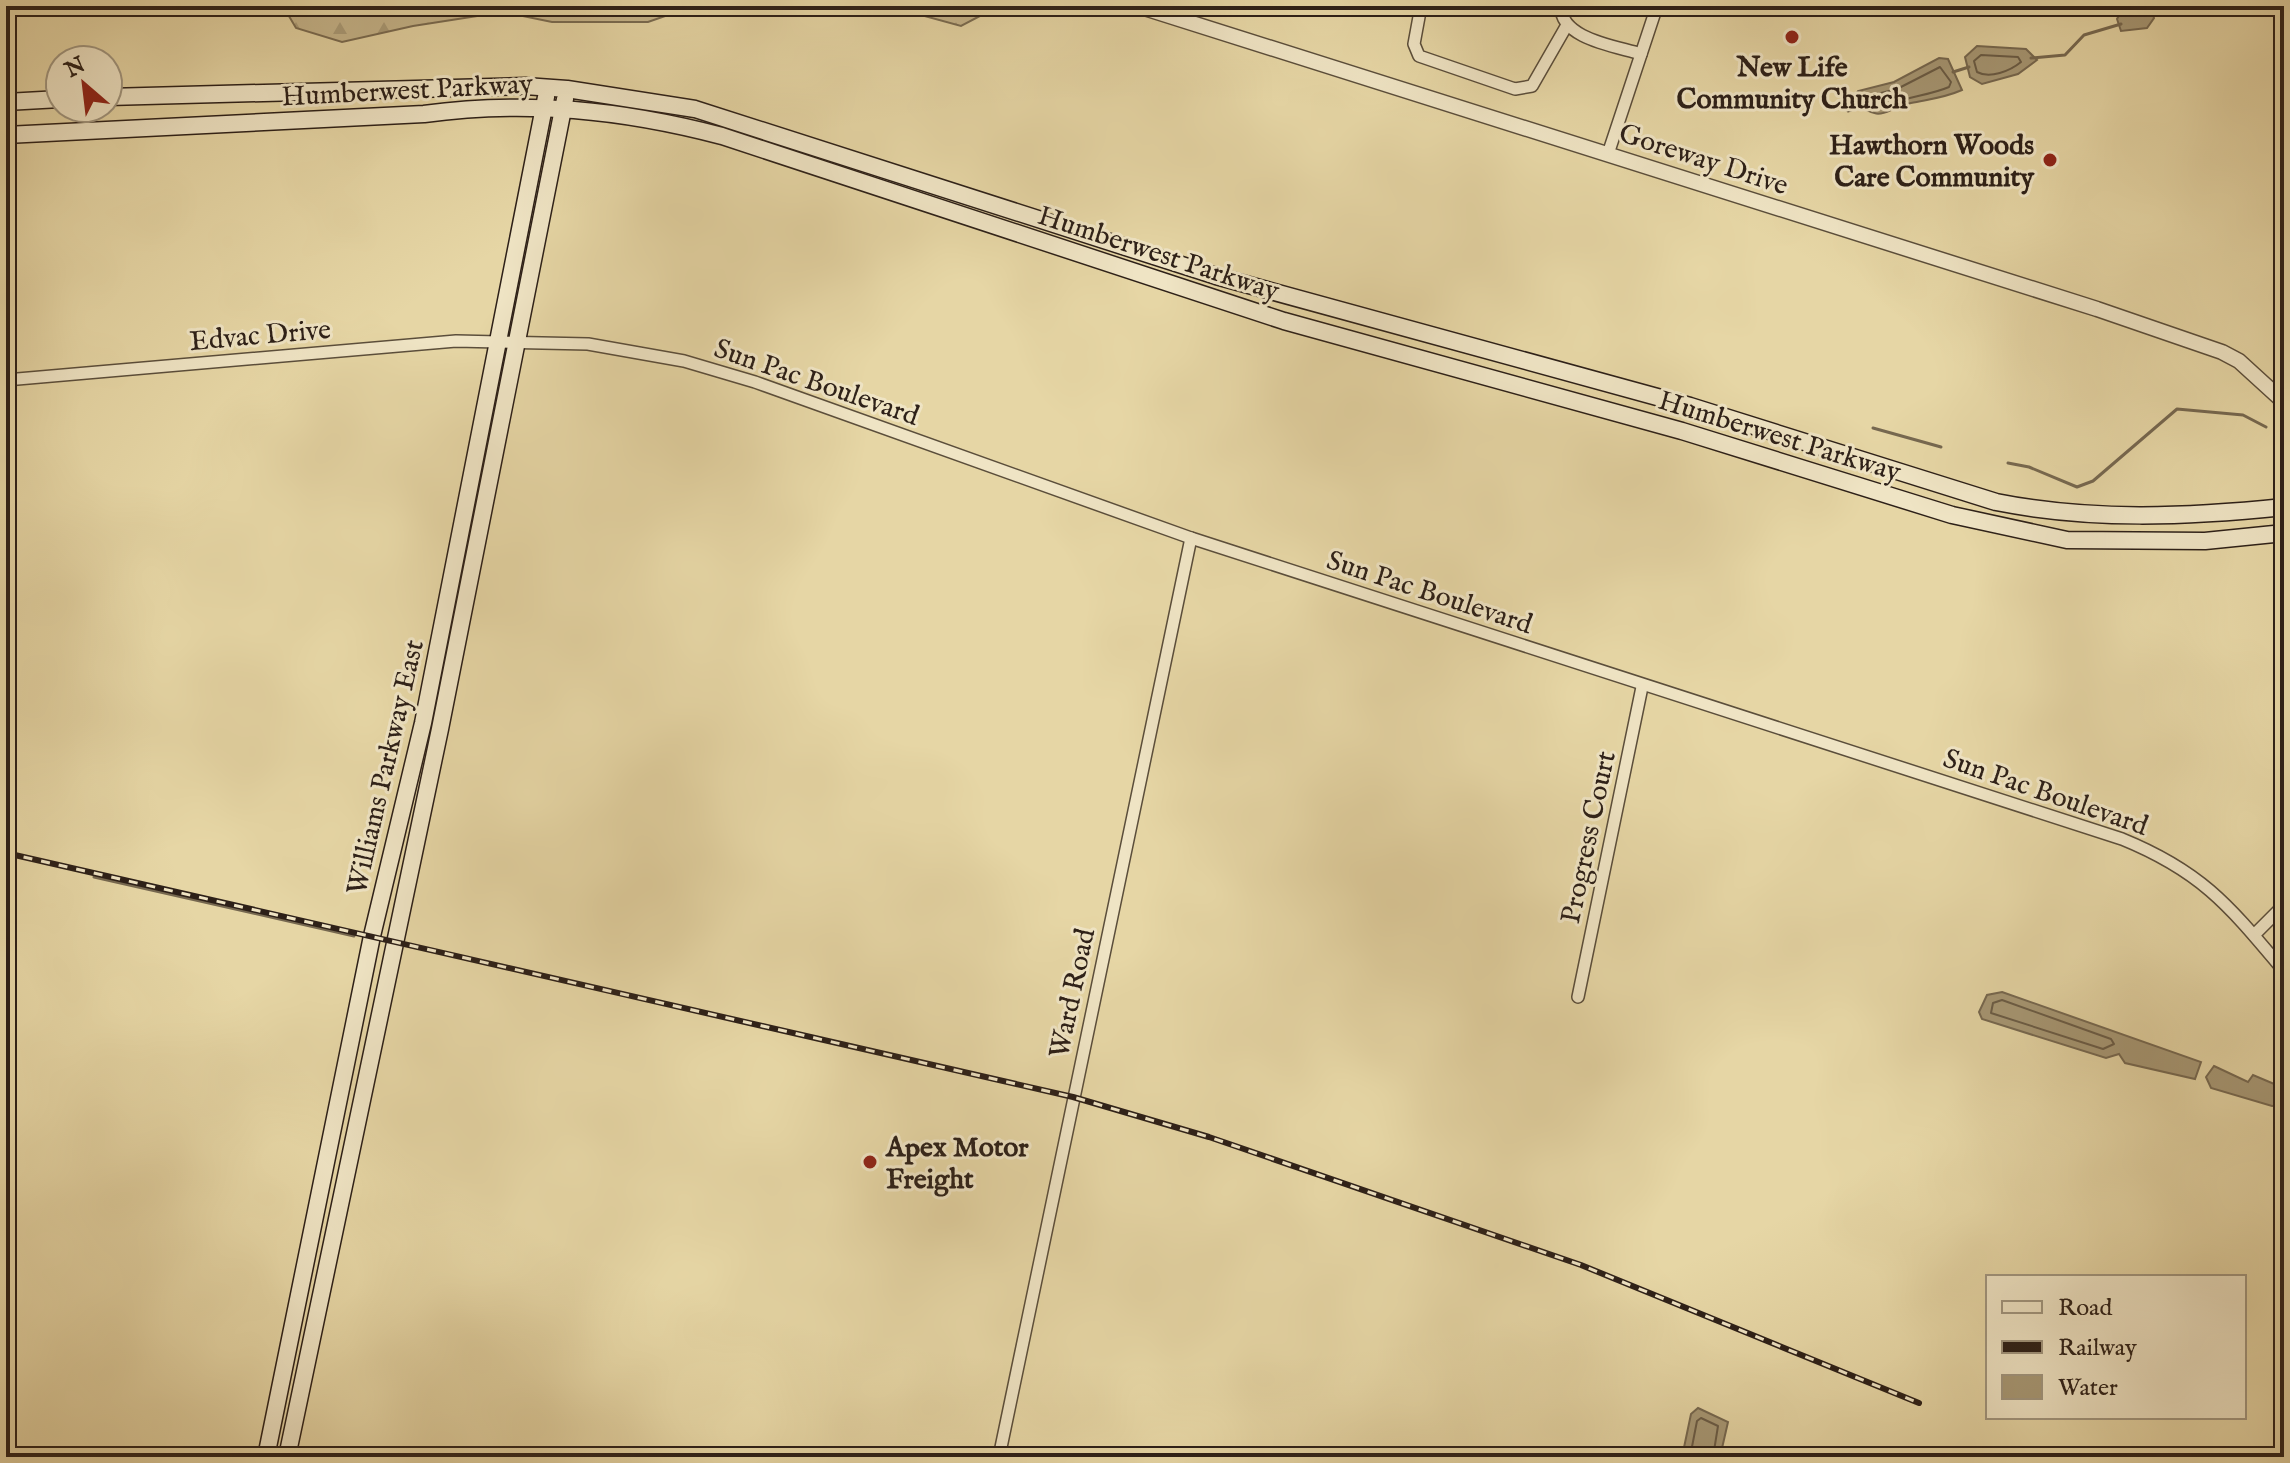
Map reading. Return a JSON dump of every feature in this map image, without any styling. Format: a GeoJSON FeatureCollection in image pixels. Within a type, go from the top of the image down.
{"type":"FeatureCollection","features":[{"type":"Feature","properties":{"kind":"main road","name":"Humberwest Parkway"},"geometry":{"type":"LineString","coordinates":[[124,97],[548,87],[695,109],[1216,276],[1690,406],[1996,502],[2037,510],[2122,518],[2284,507]]}},
{"type":"Feature","properties":{"kind":"main road","name":"Williams Parkway East"},"geometry":{"type":"LineString","coordinates":[[266,1457],[372,936],[423,723],[548,87]]}},
{"type":"Feature","properties":{"kind":"main road","name":"Williams Parkway East"},"geometry":{"type":"LineString","coordinates":[[287,1457],[518,343],[567,89]]}},
{"type":"Feature","properties":{"kind":"main road"},"geometry":{"type":"LineString","coordinates":[[6,102],[44,100]]}},
{"type":"Feature","properties":{"kind":"main road","name":"Humberwest Parkway"},"geometry":{"type":"LineString","coordinates":[[6,135],[424,114],[480,106],[564,108],[640,117],[722,136],[1284,321],[1682,431],[1952,515],[2067,540],[2205,541],[2284,533]]}},
{"type":"Feature","properties":{"kind":"street","name":"Goreway Drive"},"geometry":{"type":"LineString","coordinates":[[1138,6],[2097,309],[2222,352],[2239,361],[2284,402]]}},
{"type":"Feature","properties":{"kind":"street"},"geometry":{"type":"LineString","coordinates":[[1421,6],[1414,44],[1419,56],[1515,89],[1532,86],[1567,25]]}},
{"type":"Feature","properties":{"kind":"street"},"geometry":{"type":"LineString","coordinates":[[1491,6],[1561,7],[1567,25],[1584,36],[1641,54]]}},
{"type":"Feature","properties":{"kind":"street"},"geometry":{"type":"LineString","coordinates":[[1608,154],[1657,6]]}},
{"type":"Feature","properties":{"kind":"street","name":"Edvac Drive"},"geometry":{"type":"LineString","coordinates":[[6,380],[456,341],[518,343]]}},
{"type":"Feature","properties":{"kind":"street","name":"Sun Pac Boulevard"},"geometry":{"type":"LineString","coordinates":[[518,343],[588,344],[634,351],[750,380],[1191,538],[1642,687],[2122,839],[2151,851],[2203,881],[2284,971]]}},
{"type":"Feature","properties":{"kind":"street","name":"Ward Road"},"geometry":{"type":"LineString","coordinates":[[999,1457],[1191,538]]}},
{"type":"Feature","properties":{"kind":"street","name":"Progress Court"},"geometry":{"type":"LineString","coordinates":[[1578,997],[1642,687]]}},
{"type":"Feature","properties":{"kind":"street"},"geometry":{"type":"LineString","coordinates":[[2254,935],[2284,905]]}},
{"type":"Feature","properties":{"kind":"green space"},"geometry":{"type":"Polygon","coordinates":[[[283,6],[694,6],[648,22],[552,22],[503,12],[413,26],[342,42],[296,28],[283,6]]]}},
{"type":"Feature","properties":{"kind":"green space"},"geometry":{"type":"Polygon","coordinates":[[[888,6],[999,6],[961,26],[888,6]]]}},
{"type":"Feature","properties":{"kind":"water"},"geometry":{"type":"Polygon","coordinates":[[[2125,6],[2150,6],[2154,18],[2147,28],[2121,31],[2117,19],[2125,6]]]}},
{"type":"Feature","properties":{"kind":"water"},"geometry":{"type":"Polygon","coordinates":[[[1977,46],[2026,49],[2037,60],[2018,74],[1982,84],[1970,77],[1965,57],[1977,46]]]}},
{"type":"Feature","properties":{"kind":"water"},"geometry":{"type":"Polygon","coordinates":[[[1939,58],[1948,59],[1962,90],[1878,114],[1852,101],[1858,91],[1894,82],[1939,58]]]}},
{"type":"Feature","properties":{"kind":"water"},"geometry":{"type":"Polygon","coordinates":[[[2002,992],[2201,1062],[2195,1079],[2125,1063],[2119,1054],[2106,1058],[1982,1019],[1979,1012],[1987,995],[2002,992]]]}},
{"type":"Feature","properties":{"kind":"water"},"geometry":{"type":"Polygon","coordinates":[[[2214,1066],[2248,1082],[2253,1075],[2279,1086],[2282,1105],[2272,1106],[2211,1088],[2206,1077],[2214,1066]]]}},
{"type":"Feature","properties":{"kind":"water"},"geometry":{"type":"Polygon","coordinates":[[[1698,1408],[1728,1422],[1720,1457],[1682,1457],[1691,1414],[1698,1408]]]}},
{"type":"Feature","properties":{"kind":"waterway"},"geometry":{"type":"LineString","coordinates":[[2031,58],[2065,55],[2084,35],[2121,24]]}},
{"type":"Feature","properties":{"kind":"waterway"},"geometry":{"type":"LineString","coordinates":[[1953,72],[1969,67]]}},
{"type":"Feature","properties":{"kind":"waterway"},"geometry":{"type":"LineString","coordinates":[[1848,111],[1863,105]]}},
{"type":"Feature","properties":{"kind":"waterway"},"geometry":{"type":"LineString","coordinates":[[2008,463],[2029,467],[2077,487],[2093,481],[2177,409],[2243,415],[2266,427]]}},
{"type":"Feature","properties":{"kind":"waterway"},"geometry":{"type":"LineString","coordinates":[[1873,428],[1941,447]]}},
{"type":"Feature","properties":{"kind":"waterway"},"geometry":{"type":"LineString","coordinates":[[94,877],[354,936]]}},
{"type":"Feature","properties":{"kind":"railway"},"geometry":{"type":"LineString","coordinates":[[6,853],[1073,1097],[1209,1137],[1581,1265],[1919,1403]]}},
{"type":"Feature","properties":{"kind":"place","name":"New Life Community Church"},"geometry":{"type":"Point","coordinates":[1792,37]}},
{"type":"Feature","properties":{"kind":"place","name":"Hawthorn Woods Care Community"},"geometry":{"type":"Point","coordinates":[2050,160]}},
{"type":"Feature","properties":{"kind":"place","name":"Apex Motor Freight"},"geometry":{"type":"Point","coordinates":[870,1162]}}]}
